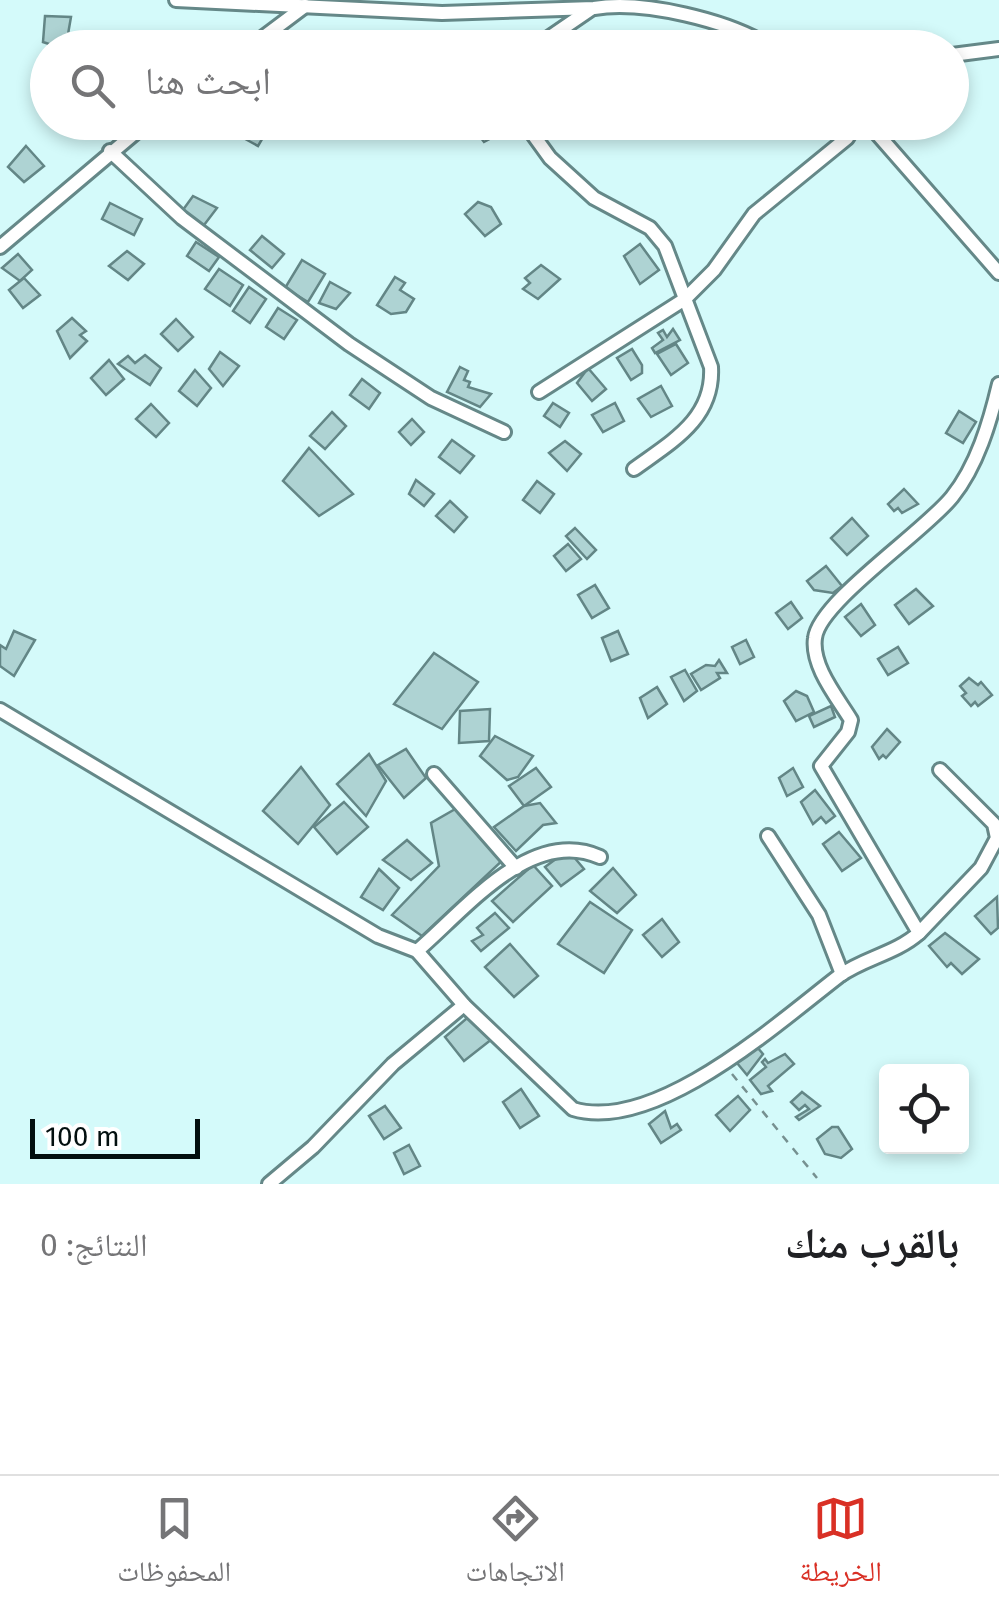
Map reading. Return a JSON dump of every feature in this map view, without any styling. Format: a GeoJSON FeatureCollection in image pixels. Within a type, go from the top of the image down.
{"type":"FeatureCollection","features":[{"type":"Feature","properties":{"kind":"street"},"geometry":{"type":"LineString","coordinates":[[176,0],[442,13],[594,8]]}},
{"type":"Feature","properties":{"kind":"street"},"geometry":{"type":"LineString","coordinates":[[561,30],[612,1],[686,11],[730,30]]}},
{"type":"Feature","properties":{"kind":"street"},"geometry":{"type":"LineString","coordinates":[[273,30],[305,6]]}},
{"type":"Feature","properties":{"kind":"street"},"geometry":{"type":"LineString","coordinates":[[969,53],[999,49]]}},
{"type":"Feature","properties":{"kind":"street"},"geometry":{"type":"LineString","coordinates":[[0,247],[124,140]]}},
{"type":"Feature","properties":{"kind":"street"},"geometry":{"type":"LineString","coordinates":[[537,140],[550,158],[594,198],[650,228],[665,246],[711,367],[707,401],[687,429],[634,469]]}},
{"type":"Feature","properties":{"kind":"street"},"geometry":{"type":"LineString","coordinates":[[538,392],[685,299],[714,270],[754,214],[844,140]]}},
{"type":"Feature","properties":{"kind":"street"},"geometry":{"type":"LineString","coordinates":[[883,140],[999,274]]}},
{"type":"Feature","properties":{"kind":"street"},"geometry":{"type":"LineString","coordinates":[[110,151],[182,218],[350,344],[430,398],[504,432]]}},
{"type":"Feature","properties":{"kind":"street"},"geometry":{"type":"LineString","coordinates":[[919,933],[822,766],[848,732],[851,720],[815,658],[814,637],[821,618],[920,533],[956,493],[982,439],[999,384]]}},
{"type":"Feature","properties":{"kind":"street"},"geometry":{"type":"LineString","coordinates":[[0,710],[361,926],[417,951],[464,1005],[544,1085],[584,1112],[623,1108],[725,1066],[842,974],[903,946],[919,933],[969,883],[997,838],[994,824],[940,770]]}},
{"type":"Feature","properties":{"kind":"street"},"geometry":{"type":"LineString","coordinates":[[434,774],[516,868]]}},
{"type":"Feature","properties":{"kind":"street"},"geometry":{"type":"LineString","coordinates":[[768,836],[819,915],[842,974]]}},
{"type":"Feature","properties":{"kind":"street"},"geometry":{"type":"LineString","coordinates":[[417,951],[516,868],[561,847],[600,857]]}},
{"type":"Feature","properties":{"kind":"street"},"geometry":{"type":"LineString","coordinates":[[269,1184],[313,1148],[393,1064],[464,1005]]}},
{"type":"Feature","properties":{"kind":"path"},"geometry":{"type":"LineString","coordinates":[[725,1066],[817,1178]]}},
{"type":"Feature","properties":{"kind":"building"},"geometry":{"type":"Polygon","coordinates":[[[45,16],[71,17],[69,30],[44,30],[45,16]]]}},
{"type":"Feature","properties":{"kind":"building"},"geometry":{"type":"Polygon","coordinates":[[[26,146],[44,166],[24,182],[8,167],[26,146]]]}},
{"type":"Feature","properties":{"kind":"building"},"geometry":{"type":"Polygon","coordinates":[[[193,196],[217,208],[201,229],[180,214],[193,196]]]}},
{"type":"Feature","properties":{"kind":"building"},"geometry":{"type":"Polygon","coordinates":[[[478,202],[491,207],[501,224],[485,236],[465,214],[478,202]]]}},
{"type":"Feature","properties":{"kind":"building"},"geometry":{"type":"Polygon","coordinates":[[[110,203],[142,219],[134,235],[102,219],[110,203]]]}},
{"type":"Feature","properties":{"kind":"building"},"geometry":{"type":"Polygon","coordinates":[[[262,236],[284,254],[272,268],[250,250],[262,236]]]}},
{"type":"Feature","properties":{"kind":"building"},"geometry":{"type":"Polygon","coordinates":[[[196,242],[219,257],[209,271],[187,256],[196,242]]]}},
{"type":"Feature","properties":{"kind":"building"},"geometry":{"type":"Polygon","coordinates":[[[640,244],[659,270],[640,284],[624,256],[640,244]]]}},
{"type":"Feature","properties":{"kind":"building"},"geometry":{"type":"Polygon","coordinates":[[[127,251],[144,264],[128,280],[109,266],[127,251]]]}},
{"type":"Feature","properties":{"kind":"building"},"geometry":{"type":"Polygon","coordinates":[[[18,254],[32,270],[20,281],[2,268],[18,254]]]}},
{"type":"Feature","properties":{"kind":"building"},"geometry":{"type":"Polygon","coordinates":[[[302,260],[325,274],[308,302],[285,288],[302,260]]]}},
{"type":"Feature","properties":{"kind":"building"},"geometry":{"type":"Polygon","coordinates":[[[541,265],[560,279],[538,299],[523,289],[530,283],[525,278],[541,265]]]}},
{"type":"Feature","properties":{"kind":"building"},"geometry":{"type":"Polygon","coordinates":[[[219,269],[243,285],[230,306],[205,289],[219,269]]]}},
{"type":"Feature","properties":{"kind":"building"},"geometry":{"type":"Polygon","coordinates":[[[395,277],[405,283],[400,290],[414,299],[406,312],[391,314],[377,305],[395,277]]]}},
{"type":"Feature","properties":{"kind":"building"},"geometry":{"type":"Polygon","coordinates":[[[24,278],[40,295],[23,308],[9,290],[24,278]]]}},
{"type":"Feature","properties":{"kind":"building"},"geometry":{"type":"Polygon","coordinates":[[[330,282],[350,293],[336,309],[319,303],[330,282]]]}},
{"type":"Feature","properties":{"kind":"building"},"geometry":{"type":"Polygon","coordinates":[[[249,287],[266,299],[250,323],[233,311],[249,287]]]}},
{"type":"Feature","properties":{"kind":"building"},"geometry":{"type":"Polygon","coordinates":[[[278,308],[297,320],[284,339],[266,327],[278,308]]]}},
{"type":"Feature","properties":{"kind":"building"},"geometry":{"type":"Polygon","coordinates":[[[72,318],[86,331],[80,335],[87,341],[70,358],[57,331],[72,318]]]}},
{"type":"Feature","properties":{"kind":"building"},"geometry":{"type":"Polygon","coordinates":[[[176,319],[193,337],[178,351],[161,334],[176,319]]]}},
{"type":"Feature","properties":{"kind":"building"},"geometry":{"type":"Polygon","coordinates":[[[673,329],[680,340],[655,353],[652,348],[663,340],[658,333],[663,330],[667,337],[673,329]]]}},
{"type":"Feature","properties":{"kind":"building"},"geometry":{"type":"Polygon","coordinates":[[[676,344],[688,363],[671,375],[657,354],[676,344]]]}},
{"type":"Feature","properties":{"kind":"building"},"geometry":{"type":"Polygon","coordinates":[[[632,349],[642,365],[642,373],[631,380],[617,358],[632,349]]]}},
{"type":"Feature","properties":{"kind":"building"},"geometry":{"type":"Polygon","coordinates":[[[220,352],[239,366],[223,386],[209,369],[220,352]]]}},
{"type":"Feature","properties":{"kind":"building"},"geometry":{"type":"Polygon","coordinates":[[[145,355],[161,368],[150,385],[118,364],[128,356],[135,363],[145,355]]]}},
{"type":"Feature","properties":{"kind":"building"},"geometry":{"type":"Polygon","coordinates":[[[109,360],[124,379],[106,395],[91,378],[109,360]]]}},
{"type":"Feature","properties":{"kind":"building"},"geometry":{"type":"Polygon","coordinates":[[[460,367],[468,371],[464,380],[470,382],[468,387],[491,394],[480,407],[447,392],[460,367]]]}},
{"type":"Feature","properties":{"kind":"building"},"geometry":{"type":"Polygon","coordinates":[[[588,368],[606,389],[592,401],[577,383],[588,368]]]}},
{"type":"Feature","properties":{"kind":"building"},"geometry":{"type":"Polygon","coordinates":[[[195,370],[211,388],[197,406],[179,391],[195,370]]]}},
{"type":"Feature","properties":{"kind":"building"},"geometry":{"type":"Polygon","coordinates":[[[362,379],[380,393],[369,409],[350,395],[362,379]]]}},
{"type":"Feature","properties":{"kind":"building"},"geometry":{"type":"Polygon","coordinates":[[[661,386],[672,406],[651,417],[638,399],[661,386]]]}},
{"type":"Feature","properties":{"kind":"building"},"geometry":{"type":"Polygon","coordinates":[[[553,403],[569,413],[560,427],[544,416],[553,403]]]}},
{"type":"Feature","properties":{"kind":"building"},"geometry":{"type":"Polygon","coordinates":[[[615,403],[624,421],[603,432],[592,415],[615,403]]]}},
{"type":"Feature","properties":{"kind":"building"},"geometry":{"type":"Polygon","coordinates":[[[151,404],[169,423],[156,437],[136,419],[151,404]]]}},
{"type":"Feature","properties":{"kind":"building"},"geometry":{"type":"Polygon","coordinates":[[[959,411],[976,422],[963,443],[946,433],[959,411]]]}},
{"type":"Feature","properties":{"kind":"building"},"geometry":{"type":"Polygon","coordinates":[[[332,412],[346,426],[325,449],[310,436],[332,412]]]}},
{"type":"Feature","properties":{"kind":"building"},"geometry":{"type":"Polygon","coordinates":[[[412,419],[424,432],[411,445],[399,432],[412,419]]]}},
{"type":"Feature","properties":{"kind":"building"},"geometry":{"type":"Polygon","coordinates":[[[452,440],[474,456],[460,473],[439,457],[452,440]]]}},
{"type":"Feature","properties":{"kind":"building"},"geometry":{"type":"Polygon","coordinates":[[[565,441],[581,454],[567,471],[549,453],[565,441]]]}},
{"type":"Feature","properties":{"kind":"building"},"geometry":{"type":"Polygon","coordinates":[[[309,448],[353,494],[319,516],[283,481],[309,448]]]}},
{"type":"Feature","properties":{"kind":"building"},"geometry":{"type":"Polygon","coordinates":[[[416,480],[434,494],[424,506],[409,494],[416,480]]]}},
{"type":"Feature","properties":{"kind":"building"},"geometry":{"type":"Polygon","coordinates":[[[537,481],[554,494],[540,513],[523,500],[537,481]]]}},
{"type":"Feature","properties":{"kind":"building"},"geometry":{"type":"Polygon","coordinates":[[[904,489],[918,504],[902,513],[898,508],[894,511],[888,504],[904,489]]]}},
{"type":"Feature","properties":{"kind":"building"},"geometry":{"type":"Polygon","coordinates":[[[450,501],[467,517],[454,532],[436,516],[450,501]]]}},
{"type":"Feature","properties":{"kind":"building"},"geometry":{"type":"Polygon","coordinates":[[[852,518],[868,536],[847,555],[831,538],[852,518]]]}},
{"type":"Feature","properties":{"kind":"building"},"geometry":{"type":"Polygon","coordinates":[[[575,528],[596,550],[587,559],[566,536],[575,528]]]}},
{"type":"Feature","properties":{"kind":"building"},"geometry":{"type":"Polygon","coordinates":[[[568,544],[581,559],[566,571],[554,556],[568,544]]]}},
{"type":"Feature","properties":{"kind":"building"},"geometry":{"type":"Polygon","coordinates":[[[826,566],[842,586],[833,593],[814,590],[807,581],[826,566]]]}},
{"type":"Feature","properties":{"kind":"building"},"geometry":{"type":"Polygon","coordinates":[[[595,585],[609,608],[592,618],[578,595],[595,585]]]}},
{"type":"Feature","properties":{"kind":"building"},"geometry":{"type":"Polygon","coordinates":[[[916,589],[933,606],[909,624],[895,605],[916,589]]]}},
{"type":"Feature","properties":{"kind":"building"},"geometry":{"type":"Polygon","coordinates":[[[791,602],[802,618],[788,629],[776,613],[791,602]]]}},
{"type":"Feature","properties":{"kind":"building"},"geometry":{"type":"Polygon","coordinates":[[[861,604],[875,625],[861,636],[845,617],[861,604]]]}},
{"type":"Feature","properties":{"kind":"building"},"geometry":{"type":"Polygon","coordinates":[[[14,631],[35,640],[14,676],[0,666],[0,645],[6,649],[14,631]]]}},
{"type":"Feature","properties":{"kind":"building"},"geometry":{"type":"Polygon","coordinates":[[[618,631],[628,654],[611,661],[602,638],[618,631]]]}},
{"type":"Feature","properties":{"kind":"building"},"geometry":{"type":"Polygon","coordinates":[[[746,640],[754,657],[740,664],[732,647],[746,640]]]}},
{"type":"Feature","properties":{"kind":"building"},"geometry":{"type":"Polygon","coordinates":[[[898,647],[908,663],[888,675],[878,659],[898,647]]]}},
{"type":"Feature","properties":{"kind":"building"},"geometry":{"type":"Polygon","coordinates":[[[434,653],[478,682],[442,729],[394,704],[434,653]]]}},
{"type":"Feature","properties":{"kind":"building"},"geometry":{"type":"Polygon","coordinates":[[[719,660],[727,673],[717,673],[720,678],[701,690],[691,674],[706,665],[715,666],[719,660]]]}},
{"type":"Feature","properties":{"kind":"building"},"geometry":{"type":"Polygon","coordinates":[[[685,670],[697,691],[684,701],[671,677],[685,670]]]}},
{"type":"Feature","properties":{"kind":"building"},"geometry":{"type":"Polygon","coordinates":[[[969,678],[978,685],[981,682],[992,695],[978,706],[975,702],[971,706],[962,696],[966,693],[960,686],[969,678]]]}},
{"type":"Feature","properties":{"kind":"building"},"geometry":{"type":"Polygon","coordinates":[[[657,687],[667,704],[648,718],[640,698],[657,687]]]}},
{"type":"Feature","properties":{"kind":"building"},"geometry":{"type":"Polygon","coordinates":[[[796,691],[807,696],[814,712],[796,721],[784,701],[796,691]]]}},
{"type":"Feature","properties":{"kind":"building"},"geometry":{"type":"Polygon","coordinates":[[[831,706],[835,717],[814,727],[809,716],[831,706]]]}},
{"type":"Feature","properties":{"kind":"building"},"geometry":{"type":"Polygon","coordinates":[[[490,709],[489,741],[459,743],[460,711],[490,709]]]}},
{"type":"Feature","properties":{"kind":"building"},"geometry":{"type":"Polygon","coordinates":[[[887,729],[900,742],[886,758],[883,755],[879,759],[872,747],[887,729]]]}},
{"type":"Feature","properties":{"kind":"building"},"geometry":{"type":"Polygon","coordinates":[[[495,736],[533,756],[518,777],[507,780],[480,756],[495,736]]]}},
{"type":"Feature","properties":{"kind":"building"},"geometry":{"type":"Polygon","coordinates":[[[406,749],[426,778],[404,798],[378,765],[406,749]]]}},
{"type":"Feature","properties":{"kind":"building"},"geometry":{"type":"Polygon","coordinates":[[[369,754],[386,781],[366,816],[337,784],[369,754]]]}},
{"type":"Feature","properties":{"kind":"building"},"geometry":{"type":"Polygon","coordinates":[[[301,767],[330,805],[298,844],[263,811],[301,767]]]}},
{"type":"Feature","properties":{"kind":"building"},"geometry":{"type":"Polygon","coordinates":[[[536,768],[551,787],[524,806],[509,786],[536,768]]]}},
{"type":"Feature","properties":{"kind":"building"},"geometry":{"type":"Polygon","coordinates":[[[793,768],[803,787],[787,796],[779,778],[793,768]]]}},
{"type":"Feature","properties":{"kind":"building"},"geometry":{"type":"Polygon","coordinates":[[[815,790],[835,816],[826,823],[821,817],[813,824],[801,802],[815,790]]]}},
{"type":"Feature","properties":{"kind":"building"},"geometry":{"type":"Polygon","coordinates":[[[344,802],[368,827],[337,854],[314,827],[344,802]]]}},
{"type":"Feature","properties":{"kind":"building"},"geometry":{"type":"Polygon","coordinates":[[[540,803],[556,823],[543,825],[516,851],[494,827],[524,806],[540,803]]]}},
{"type":"Feature","properties":{"kind":"building"},"geometry":{"type":"Polygon","coordinates":[[[457,808],[505,858],[422,936],[392,915],[439,866],[431,823],[457,808]]]}},
{"type":"Feature","properties":{"kind":"building"},"geometry":{"type":"Polygon","coordinates":[[[839,832],[861,858],[842,871],[823,844],[839,832]]]}},
{"type":"Feature","properties":{"kind":"building"},"geometry":{"type":"Polygon","coordinates":[[[407,840],[432,863],[411,880],[383,860],[407,840]]]}},
{"type":"Feature","properties":{"kind":"building"},"geometry":{"type":"Polygon","coordinates":[[[568,850],[584,869],[561,886],[545,867],[568,850]]]}},
{"type":"Feature","properties":{"kind":"building"},"geometry":{"type":"Polygon","coordinates":[[[533,865],[552,886],[513,922],[492,901],[533,865]]]}},
{"type":"Feature","properties":{"kind":"building"},"geometry":{"type":"Polygon","coordinates":[[[613,868],[636,895],[617,913],[590,891],[613,868]]]}},
{"type":"Feature","properties":{"kind":"building"},"geometry":{"type":"Polygon","coordinates":[[[379,869],[399,888],[383,910],[361,897],[379,869]]]}},
{"type":"Feature","properties":{"kind":"building"},"geometry":{"type":"Polygon","coordinates":[[[997,897],[998,928],[991,934],[975,916],[997,897]]]}},
{"type":"Feature","properties":{"kind":"building"},"geometry":{"type":"Polygon","coordinates":[[[590,902],[632,930],[604,973],[558,944],[590,902]]]}},
{"type":"Feature","properties":{"kind":"building"},"geometry":{"type":"Polygon","coordinates":[[[495,913],[509,928],[481,951],[472,941],[483,935],[477,928],[495,913]]]}},
{"type":"Feature","properties":{"kind":"building"},"geometry":{"type":"Polygon","coordinates":[[[662,919],[679,942],[662,957],[643,935],[662,919]]]}},
{"type":"Feature","properties":{"kind":"building"},"geometry":{"type":"Polygon","coordinates":[[[945,933],[979,959],[962,974],[951,963],[947,967],[929,946],[945,933]]]}},
{"type":"Feature","properties":{"kind":"building"},"geometry":{"type":"Polygon","coordinates":[[[510,944],[538,976],[514,997],[485,967],[510,944]]]}},
{"type":"Feature","properties":{"kind":"building"},"geometry":{"type":"Polygon","coordinates":[[[473,1013],[492,1039],[464,1061],[445,1037],[473,1013]]]}},
{"type":"Feature","properties":{"kind":"building"},"geometry":{"type":"Polygon","coordinates":[[[757,1047],[763,1054],[747,1075],[737,1063],[757,1047]]]}},
{"type":"Feature","properties":{"kind":"building"},"geometry":{"type":"Polygon","coordinates":[[[785,1054],[794,1064],[768,1086],[772,1091],[761,1094],[750,1080],[766,1067],[762,1062],[765,1059],[768,1063],[785,1054]]]}},
{"type":"Feature","properties":{"kind":"building"},"geometry":{"type":"Polygon","coordinates":[[[521,1089],[539,1116],[520,1128],[503,1102],[521,1089]]]}},
{"type":"Feature","properties":{"kind":"building"},"geometry":{"type":"Polygon","coordinates":[[[802,1092],[820,1106],[799,1120],[796,1117],[809,1109],[805,1105],[799,1110],[791,1102],[802,1092]]]}},
{"type":"Feature","properties":{"kind":"building"},"geometry":{"type":"Polygon","coordinates":[[[738,1096],[750,1110],[730,1131],[716,1115],[738,1096]]]}},
{"type":"Feature","properties":{"kind":"building"},"geometry":{"type":"Polygon","coordinates":[[[385,1106],[401,1128],[384,1139],[369,1116],[385,1106]]]}},
{"type":"Feature","properties":{"kind":"building"},"geometry":{"type":"Polygon","coordinates":[[[665,1111],[671,1128],[677,1124],[681,1130],[661,1143],[649,1124],[665,1111]]]}},
{"type":"Feature","properties":{"kind":"building"},"geometry":{"type":"Polygon","coordinates":[[[838,1127],[852,1149],[841,1158],[825,1154],[817,1139],[838,1127]]]}},
{"type":"Feature","properties":{"kind":"building"},"geometry":{"type":"Polygon","coordinates":[[[409,1145],[420,1166],[404,1174],[394,1153],[409,1145]]]}}]}
